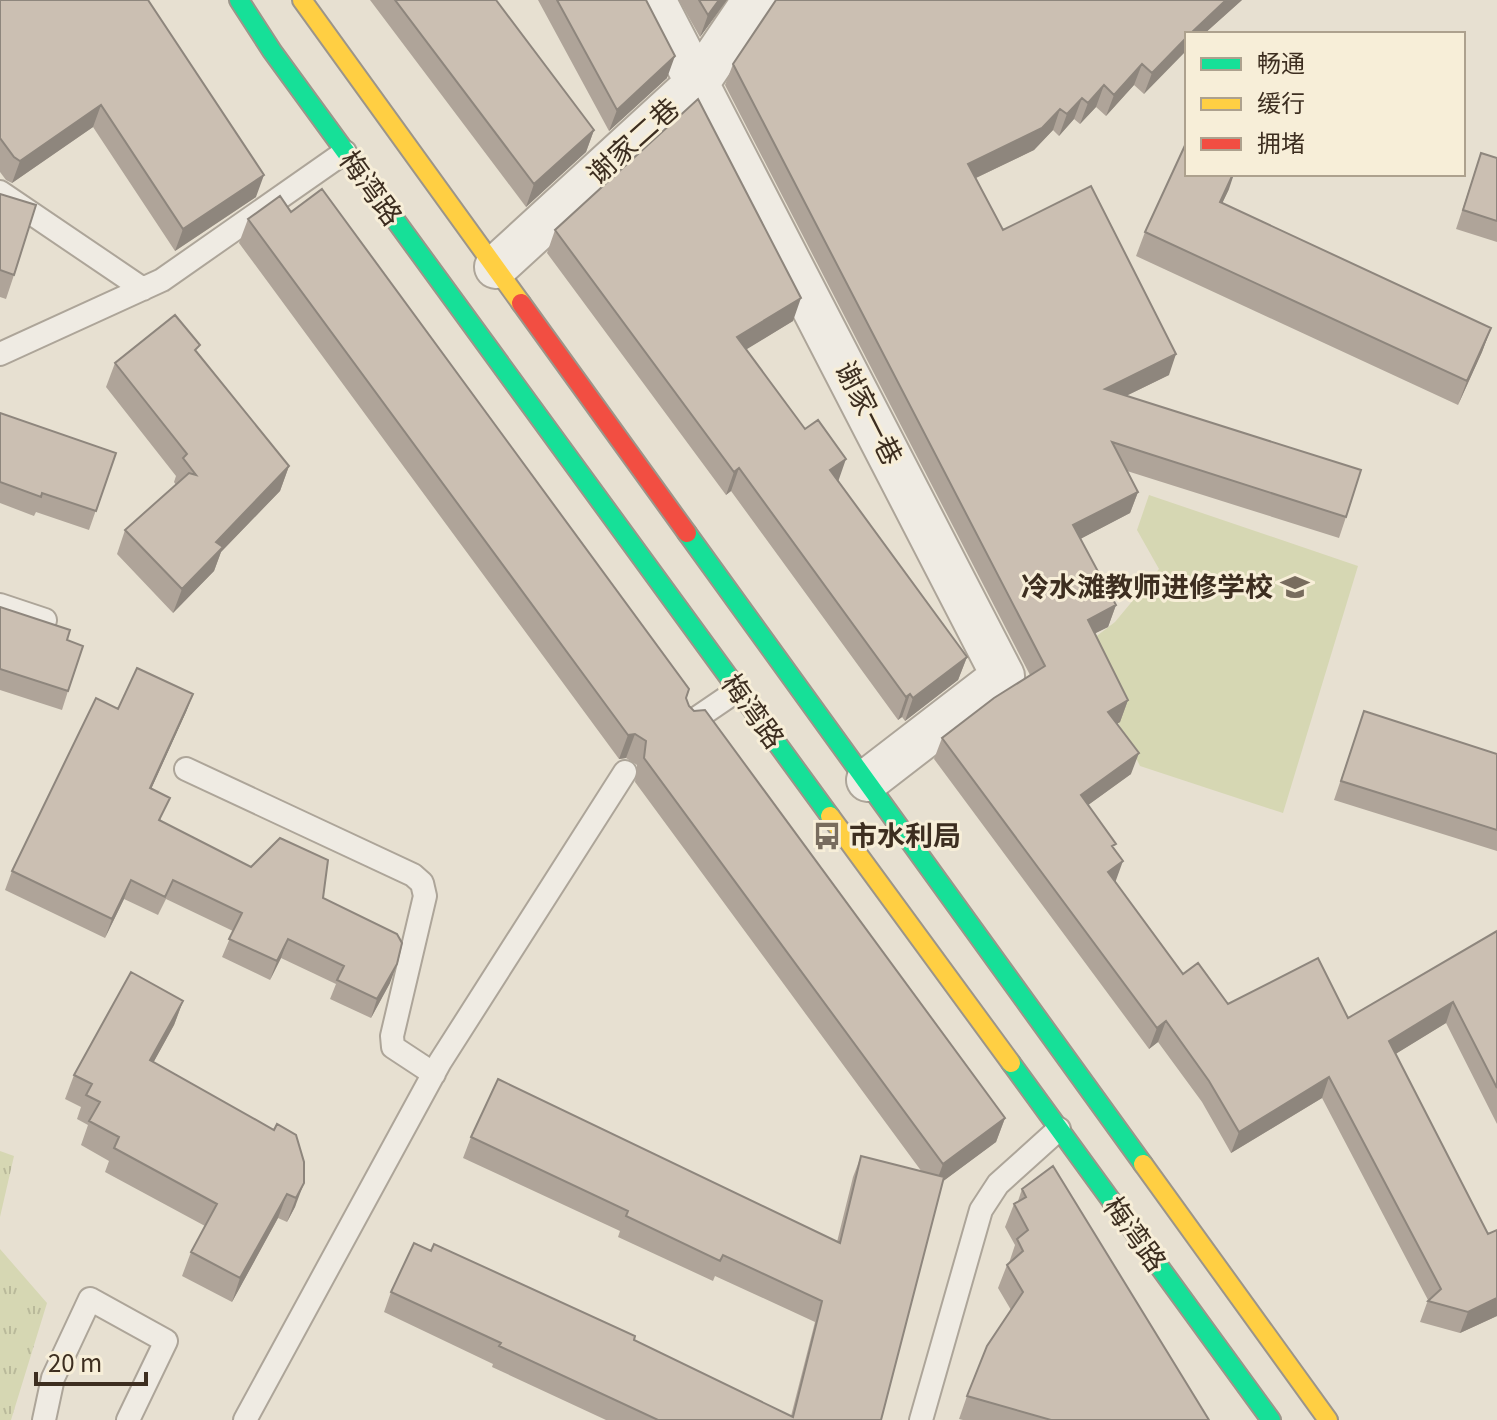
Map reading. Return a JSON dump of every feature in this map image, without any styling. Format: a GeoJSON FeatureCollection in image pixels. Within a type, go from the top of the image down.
{"type":"FeatureCollection","features":[{"type":"Feature","properties":{"kind":"street","name":"梅湾路"},"geometry":{"type":"LineString","coordinates":[[239,0],[345,152],[1271,1420]]}},
{"type":"Feature","properties":{"kind":"street","name":"梅湾路"},"geometry":{"type":"LineString","coordinates":[[302,0],[1328,1420]]}},
{"type":"Feature","properties":{"kind":"street","name":"谢家一巷"},"geometry":{"type":"LineString","coordinates":[[654,0],[699,81],[1003,676],[868,780]]}},
{"type":"Feature","properties":{"kind":"street","name":"谢家二巷"},"geometry":{"type":"LineString","coordinates":[[496,267],[699,81],[754,0]]}},
{"type":"Feature","properties":{"kind":"lane"},"geometry":{"type":"LineString","coordinates":[[0,354],[162,280],[345,152]]}},
{"type":"Feature","properties":{"kind":"lane"},"geometry":{"type":"LineString","coordinates":[[0,192],[143,289]]}},
{"type":"Feature","properties":{"kind":"lane"},"geometry":{"type":"LineString","coordinates":[[0,605],[45,620]]}},
{"type":"Feature","properties":{"kind":"lane"},"geometry":{"type":"LineString","coordinates":[[691,722],[738,690]]}},
{"type":"Feature","properties":{"kind":"lane"},"geometry":{"type":"LineString","coordinates":[[186,769],[413,875],[422,883],[425,896],[392,1036],[393,1047],[434,1074]]}},
{"type":"Feature","properties":{"kind":"lane"},"geometry":{"type":"LineString","coordinates":[[245,1420],[434,1074],[625,772]]}},
{"type":"Feature","properties":{"kind":"lane"},"geometry":{"type":"LineString","coordinates":[[921,1420],[981,1210],[998,1184],[1059,1129]]}},
{"type":"Feature","properties":{"kind":"lane"},"geometry":{"type":"LineString","coordinates":[[44,1420],[53,1378],[90,1299],[166,1341],[128,1420]]}},
{"type":"Feature","properties":{"kind":"green space"},"geometry":{"type":"Polygon","coordinates":[[[1149,495],[1358,566],[1283,813],[1140,766],[1081,648],[1115,622],[1159,569],[1137,530],[1149,495]]]}},
{"type":"Feature","properties":{"kind":"green space"},"geometry":{"type":"Polygon","coordinates":[[[0,1151],[14,1156],[0,1217],[0,1151]]]}},
{"type":"Feature","properties":{"kind":"green space"},"geometry":{"type":"Polygon","coordinates":[[[0,1249],[47,1303],[11,1420],[0,1420],[0,1249]]]}},
{"type":"Feature","properties":{"kind":"building"},"geometry":{"type":"Polygon","coordinates":[[[0,0],[148,0],[264,175],[183,229],[101,105],[20,161],[0,138],[0,0]]]}},
{"type":"Feature","properties":{"kind":"building"},"geometry":{"type":"Polygon","coordinates":[[[395,0],[496,0],[594,130],[534,184],[395,0]]]}},
{"type":"Feature","properties":{"kind":"building"},"geometry":{"type":"Polygon","coordinates":[[[557,0],[646,0],[675,56],[617,110],[557,0]]]}},
{"type":"Feature","properties":{"kind":"building"},"geometry":{"type":"Polygon","coordinates":[[[699,0],[719,0],[708,15],[699,0]]]}},
{"type":"Feature","properties":{"kind":"building"},"geometry":{"type":"Polygon","coordinates":[[[776,0],[1226,0],[1192,32],[1185,32],[1185,39],[1152,73],[1142,64],[1114,95],[1104,85],[1088,103],[1082,98],[1067,114],[1060,109],[1042,128],[968,164],[1003,230],[1091,186],[1176,354],[1105,389],[1361,470],[1346,517],[1112,442],[1138,492],[1073,525],[1116,605],[1088,620],[1128,700],[1108,712],[1139,753],[1081,795],[1116,844],[1112,846],[1123,861],[1108,872],[1183,974],[1198,963],[1228,1004],[1318,958],[1348,1018],[1497,931],[1497,1088],[1453,1002],[1389,1041],[1488,1234],[1497,1230],[1497,1298],[1468,1312],[1428,1301],[1441,1289],[1329,1077],[1239,1132],[1209,1081],[1166,1021],[1157,1028],[942,738],[994,698],[1045,666],[733,64],[776,0]]]}},
{"type":"Feature","properties":{"kind":"building"},"geometry":{"type":"Polygon","coordinates":[[[698,99],[801,298],[737,337],[805,429],[818,420],[846,459],[830,470],[967,657],[913,698],[910,694],[906,697],[739,468],[734,472],[555,230],[698,99]]]}},
{"type":"Feature","properties":{"kind":"building"},"geometry":{"type":"Polygon","coordinates":[[[1185,145],[1185,176],[1232,176],[1220,202],[1491,328],[1467,381],[1145,232],[1185,145]]]}},
{"type":"Feature","properties":{"kind":"building"},"geometry":{"type":"Polygon","coordinates":[[[1481,153],[1497,158],[1497,221],[1463,210],[1481,153]]]}},
{"type":"Feature","properties":{"kind":"building"},"geometry":{"type":"Polygon","coordinates":[[[322,189],[689,689],[686,698],[689,706],[694,711],[705,710],[1005,1118],[943,1164],[644,758],[646,741],[635,734],[628,735],[248,219],[280,196],[291,212],[322,189]]]}},
{"type":"Feature","properties":{"kind":"building"},"geometry":{"type":"Polygon","coordinates":[[[0,194],[36,205],[14,275],[0,270],[0,194]]]}},
{"type":"Feature","properties":{"kind":"building"},"geometry":{"type":"Polygon","coordinates":[[[175,315],[200,345],[195,350],[289,466],[216,542],[223,547],[182,589],[125,530],[189,473],[196,475],[183,458],[187,454],[115,363],[175,315]]]}},
{"type":"Feature","properties":{"kind":"building"},"geometry":{"type":"Polygon","coordinates":[[[0,413],[116,453],[96,511],[42,493],[41,497],[0,482],[0,413]]]}},
{"type":"Feature","properties":{"kind":"building"},"geometry":{"type":"Polygon","coordinates":[[[0,607],[70,630],[67,640],[83,646],[68,691],[0,669],[0,607]]]}},
{"type":"Feature","properties":{"kind":"building"},"geometry":{"type":"Polygon","coordinates":[[[137,668],[193,694],[150,788],[170,798],[159,820],[251,867],[280,838],[328,860],[323,898],[397,934],[402,943],[397,964],[377,999],[337,980],[344,966],[288,939],[277,961],[229,939],[242,913],[173,880],[165,897],[131,880],[112,919],[12,871],[96,698],[118,709],[137,668]]]}},
{"type":"Feature","properties":{"kind":"building"},"geometry":{"type":"Polygon","coordinates":[[[1364,711],[1497,754],[1497,830],[1341,781],[1364,711]]]}},
{"type":"Feature","properties":{"kind":"building"},"geometry":{"type":"Polygon","coordinates":[[[131,972],[183,1001],[150,1060],[274,1130],[277,1124],[296,1135],[304,1162],[304,1183],[296,1198],[287,1194],[240,1278],[191,1252],[217,1204],[114,1148],[119,1137],[89,1121],[100,1102],[86,1095],[92,1084],[74,1075],[131,972]]]}},
{"type":"Feature","properties":{"kind":"building"},"geometry":{"type":"Polygon","coordinates":[[[498,1079],[840,1243],[861,1156],[944,1177],[881,1420],[658,1420],[391,1292],[414,1243],[431,1251],[434,1244],[635,1336],[634,1340],[793,1417],[822,1301],[723,1255],[720,1261],[626,1216],[628,1211],[471,1137],[498,1079]]]}},
{"type":"Feature","properties":{"kind":"building"},"geometry":{"type":"Polygon","coordinates":[[[1053,1166],[1209,1420],[1051,1420],[967,1396],[987,1346],[1023,1292],[1007,1265],[1023,1251],[1017,1239],[1028,1230],[1014,1204],[1026,1197],[1022,1189],[1053,1166]]]}},
{"type":"Feature","properties":{"kind":"traffic: fast"},"geometry":{"type":"LineString","coordinates":[[239,0],[272,51],[830,816]]}},
{"type":"Feature","properties":{"kind":"traffic: fast"},"geometry":{"type":"LineString","coordinates":[[687,533],[1143,1164]]}},
{"type":"Feature","properties":{"kind":"traffic: fast"},"geometry":{"type":"LineString","coordinates":[[1011,1063],[1271,1420]]}},
{"type":"Feature","properties":{"kind":"traffic: slow"},"geometry":{"type":"LineString","coordinates":[[302,0],[521,303]]}},
{"type":"Feature","properties":{"kind":"traffic: slow"},"geometry":{"type":"LineString","coordinates":[[830,816],[1011,1063]]}},
{"type":"Feature","properties":{"kind":"traffic: slow"},"geometry":{"type":"LineString","coordinates":[[1143,1164],[1328,1420]]}},
{"type":"Feature","properties":{"kind":"traffic: jam"},"geometry":{"type":"LineString","coordinates":[[521,303],[687,533]]}},
{"type":"Feature","properties":{"kind":"place","name":"冷水滩教师进修学校"},"geometry":{"type":"Point","coordinates":[1295,587]}},
{"type":"Feature","properties":{"kind":"place","name":"市水利局"},"geometry":{"type":"Point","coordinates":[827,836]}}]}
